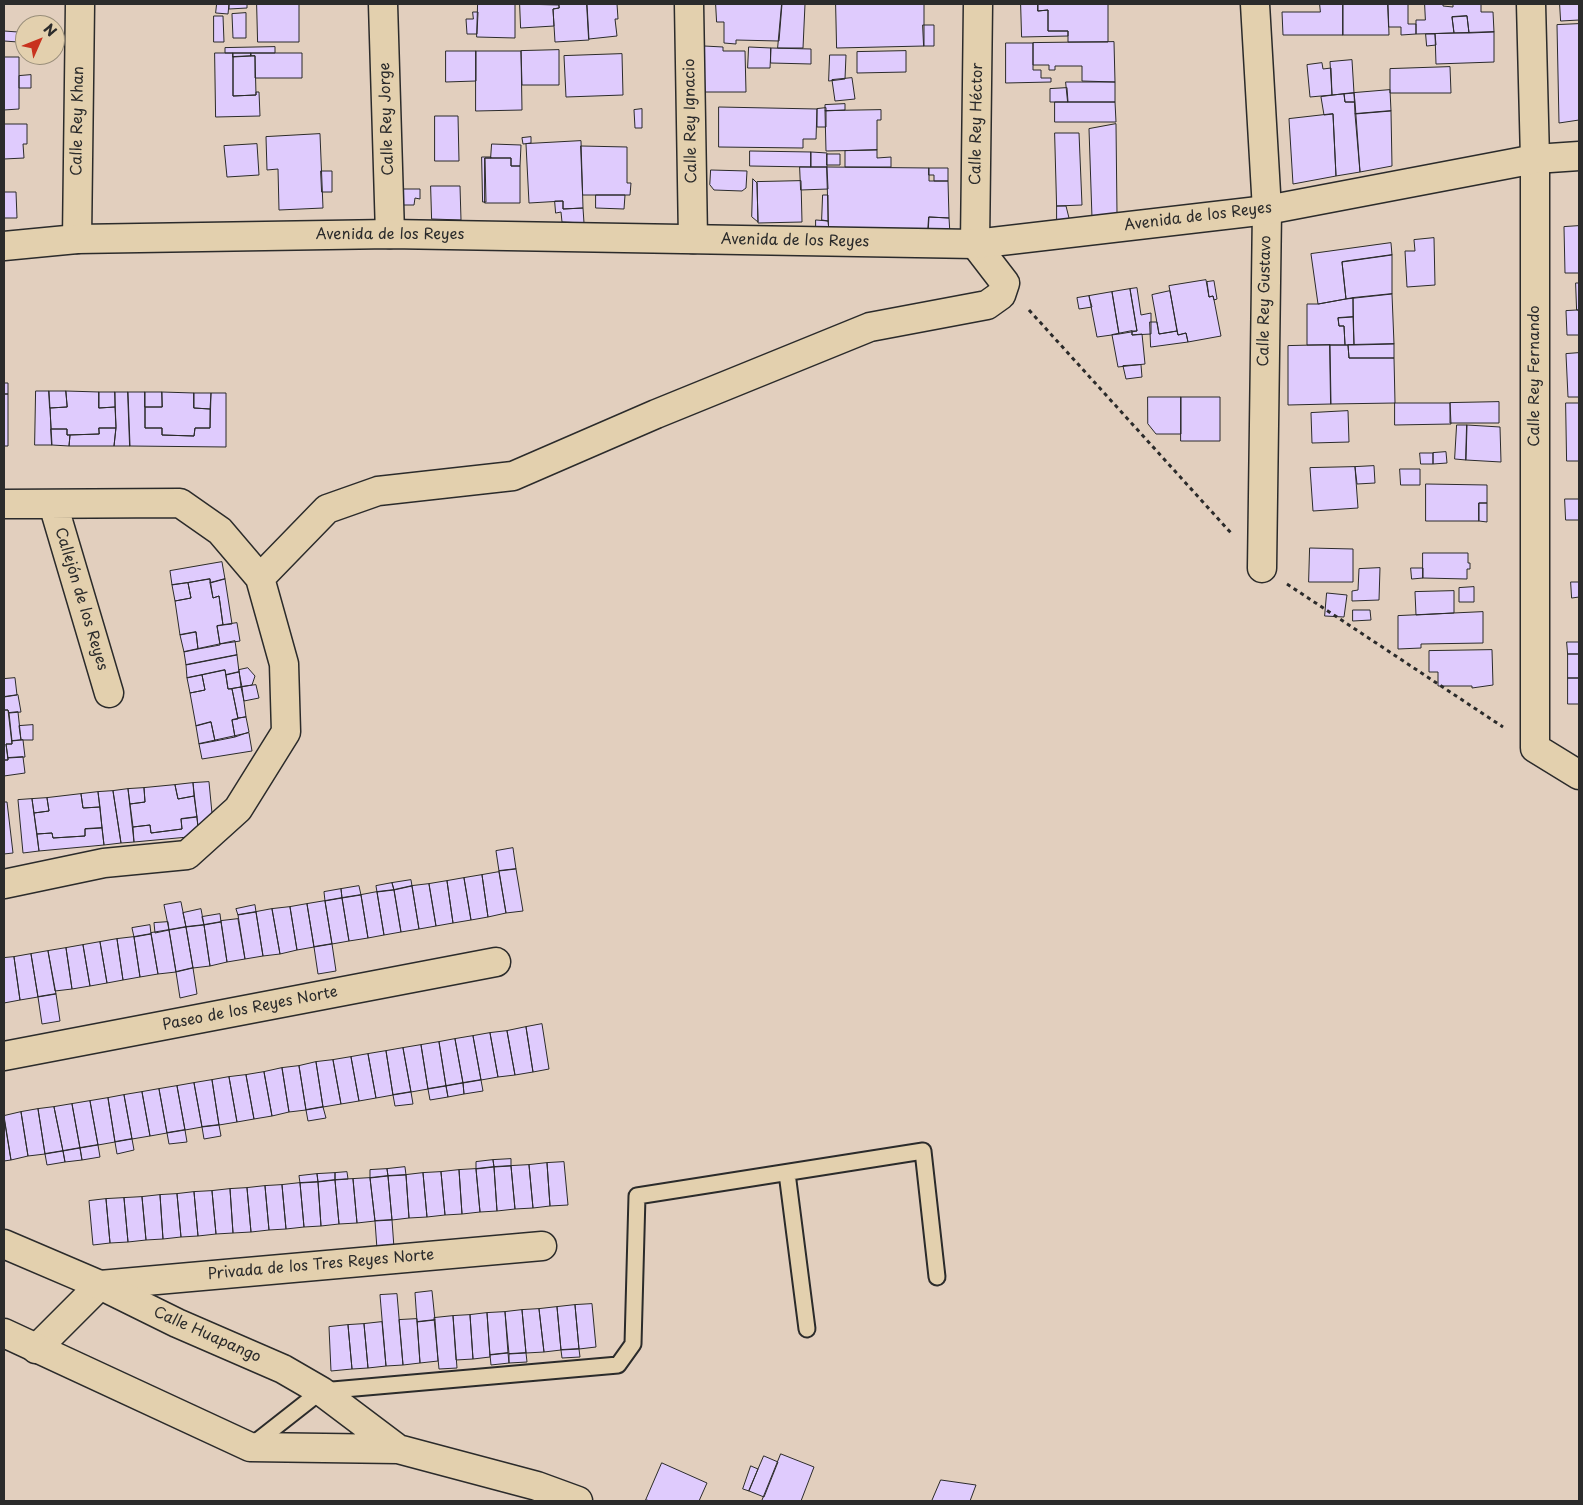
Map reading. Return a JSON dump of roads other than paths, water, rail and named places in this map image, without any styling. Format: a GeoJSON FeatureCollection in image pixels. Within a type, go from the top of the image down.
{"type":"FeatureCollection","features":[{"type":"Feature","properties":{"kind":"street","name":"Calle Rey Khan"},"geometry":{"type":"LineString","coordinates":[[77,239],[80,4]]}},
{"type":"Feature","properties":{"kind":"street","name":"Calle Rey Jorge"},"geometry":{"type":"LineString","coordinates":[[383,4],[390,234]]}},
{"type":"Feature","properties":{"kind":"street","name":"Calle Rey Ignacio"},"geometry":{"type":"LineString","coordinates":[[689,4],[693,239]]}},
{"type":"Feature","properties":{"kind":"street","name":"Calle Rey Héctor"},"geometry":{"type":"LineString","coordinates":[[975,244],[978,4]]}},
{"type":"Feature","properties":{"kind":"street","name":"Calle Rey Gustavo"},"geometry":{"type":"LineString","coordinates":[[1255,4],[1267,210],[1262,568]]}},
{"type":"Feature","properties":{"kind":"street","name":"Calle Rey Fernando"},"geometry":{"type":"LineString","coordinates":[[1531,4],[1535,159],[1535,748],[1579,775]]}},
{"type":"Feature","properties":{"kind":"street","name":"Avenida de los Reyes"},"geometry":{"type":"LineString","coordinates":[[4,246],[77,239],[390,234],[975,244],[1267,210],[1535,159],[1579,156]]}},
{"type":"Feature","properties":{"kind":"street"},"geometry":{"type":"LineString","coordinates":[[4,884],[104,863],[187,855],[238,809],[286,732],[284,664],[260,578],[327,509],[378,491],[513,476],[656,414],[870,327],[987,305],[1001,295],[1005,283],[975,244]]}},
{"type":"Feature","properties":{"kind":"street","name":"Callejón de los Reyes"},"geometry":{"type":"LineString","coordinates":[[4,504],[180,503],[220,531],[260,578]]}},
{"type":"Feature","properties":{"kind":"street","name":"Callejón de los Reyes"},"geometry":{"type":"LineString","coordinates":[[53,504],[109,694]]}},
{"type":"Feature","properties":{"kind":"street","name":"Paseo de los Reyes Norte"},"geometry":{"type":"LineString","coordinates":[[4,1056],[496,962]]}},
{"type":"Feature","properties":{"kind":"street","name":"Calle Huapango"},"geometry":{"type":"LineString","coordinates":[[4,1244],[100,1285],[177,1323],[283,1369],[321,1391],[398,1449]]}},
{"type":"Feature","properties":{"kind":"street","name":"Privada de los Tres Reyes Norte"},"geometry":{"type":"LineString","coordinates":[[100,1285],[542,1246]]}},
{"type":"Feature","properties":{"kind":"street"},"geometry":{"type":"LineString","coordinates":[[36,1349],[100,1285]]}},
{"type":"Feature","properties":{"kind":"street","name":"Calle Huapango"},"geometry":{"type":"LineString","coordinates":[[4,1333],[250,1447],[398,1449],[537,1486],[578,1501]]}},
{"type":"Feature","properties":{"kind":"lane"},"geometry":{"type":"LineString","coordinates":[[250,1447],[321,1391],[618,1365],[634,1344],[637,1196],[923,1151],[937,1277]]}},
{"type":"Feature","properties":{"kind":"lane"},"geometry":{"type":"LineString","coordinates":[[786,1173],[807,1329]]}}]}
